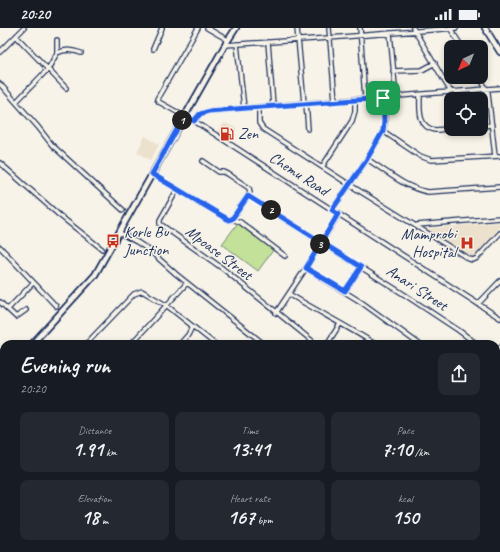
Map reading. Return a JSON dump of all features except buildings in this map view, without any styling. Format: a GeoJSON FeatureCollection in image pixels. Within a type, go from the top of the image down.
{"type":"FeatureCollection","features":[{"type":"Feature","properties":{"kind":"main road"},"geometry":{"type":"LineString","coordinates":[[36,340],[92,279],[226,43],[236,28]]}},
{"type":"Feature","properties":{"kind":"main road"},"geometry":{"type":"LineString","coordinates":[[485,28],[500,52]]}},
{"type":"Feature","properties":{"kind":"street"},"geometry":{"type":"LineString","coordinates":[[0,52],[24,28]]}},
{"type":"Feature","properties":{"kind":"street"},"geometry":{"type":"LineString","coordinates":[[153,49],[162,28]]}},
{"type":"Feature","properties":{"kind":"street","name":"Chemu Road"},"geometry":{"type":"LineString","coordinates":[[198,28],[158,100],[159,102],[194,121],[500,318]]}},
{"type":"Feature","properties":{"kind":"street"},"geometry":{"type":"LineString","coordinates":[[207,28],[226,43],[237,44],[456,28]]}},
{"type":"Feature","properties":{"kind":"street"},"geometry":{"type":"LineString","coordinates":[[297,28],[308,129]]}},
{"type":"Feature","properties":{"kind":"street"},"geometry":{"type":"LineString","coordinates":[[328,28],[335,100]]}},
{"type":"Feature","properties":{"kind":"street"},"geometry":{"type":"LineString","coordinates":[[360,28],[365,99]]}},
{"type":"Feature","properties":{"kind":"street"},"geometry":{"type":"LineString","coordinates":[[451,28],[458,40]]}},
{"type":"Feature","properties":{"kind":"street"},"geometry":{"type":"LineString","coordinates":[[414,30],[451,92],[500,88]]}},
{"type":"Feature","properties":{"kind":"street"},"geometry":{"type":"LineString","coordinates":[[390,33],[396,96]]}},
{"type":"Feature","properties":{"kind":"street"},"geometry":{"type":"LineString","coordinates":[[16,36],[66,88]]}},
{"type":"Feature","properties":{"kind":"street"},"geometry":{"type":"LineString","coordinates":[[16,102],[48,69],[57,53],[57,40]]}},
{"type":"Feature","properties":{"kind":"street"},"geometry":{"type":"LineString","coordinates":[[268,42],[273,105]]}},
{"type":"Feature","properties":{"kind":"street"},"geometry":{"type":"LineString","coordinates":[[237,44],[244,108]]}},
{"type":"Feature","properties":{"kind":"street"},"geometry":{"type":"LineString","coordinates":[[57,53],[64,50],[73,50],[81,53]]}},
{"type":"Feature","properties":{"kind":"street"},"geometry":{"type":"LineString","coordinates":[[393,71],[422,70],[435,63]]}},
{"type":"Feature","properties":{"kind":"street"},"geometry":{"type":"LineString","coordinates":[[0,84],[52,145],[123,210]]}},
{"type":"Feature","properties":{"kind":"street"},"geometry":{"type":"LineString","coordinates":[[484,84],[487,89],[495,156]]}},
{"type":"Feature","properties":{"kind":"street"},"geometry":{"type":"LineString","coordinates":[[194,121],[204,112],[335,100],[355,100],[444,93]]}},
{"type":"Feature","properties":{"kind":"street"},"geometry":{"type":"LineString","coordinates":[[420,95],[420,117],[425,125],[435,130],[444,129]]}},
{"type":"Feature","properties":{"kind":"street"},"geometry":{"type":"LineString","coordinates":[[332,210],[367,159],[383,131],[383,98]]}},
{"type":"Feature","properties":{"kind":"street"},"geometry":{"type":"LineString","coordinates":[[322,166],[352,120],[355,111],[355,100]]}},
{"type":"Feature","properties":{"kind":"street"},"geometry":{"type":"LineString","coordinates":[[258,107],[259,123],[263,129],[468,259],[473,260],[500,233]]}},
{"type":"Feature","properties":{"kind":"street"},"geometry":{"type":"LineString","coordinates":[[488,125],[492,125]]}},
{"type":"Feature","properties":{"kind":"street"},"geometry":{"type":"LineString","coordinates":[[383,131],[420,156],[431,160],[500,156]]}},
{"type":"Feature","properties":{"kind":"street"},"geometry":{"type":"LineString","coordinates":[[367,159],[409,186],[418,190],[428,192],[500,187]]}},
{"type":"Feature","properties":{"kind":"street"},"geometry":{"type":"LineString","coordinates":[[203,161],[219,172],[226,172],[246,186],[250,192],[232,219]]}},
{"type":"Feature","properties":{"kind":"street"},"geometry":{"type":"LineString","coordinates":[[0,163],[58,215],[102,249]]}},
{"type":"Feature","properties":{"kind":"street"},"geometry":{"type":"LineString","coordinates":[[152,174],[229,220],[232,219],[240,222],[285,256]]}},
{"type":"Feature","properties":{"kind":"street","name":"Mpoase Street"},"geometry":{"type":"LineString","coordinates":[[177,190],[160,220],[160,224],[222,268],[311,340]]}},
{"type":"Feature","properties":{"kind":"street","name":"Anari Street"},"geometry":{"type":"LineString","coordinates":[[248,196],[361,267],[471,340]]}},
{"type":"Feature","properties":{"kind":"street"},"geometry":{"type":"LineString","coordinates":[[276,313],[306,268],[338,214]]}},
{"type":"Feature","properties":{"kind":"street"},"geometry":{"type":"LineString","coordinates":[[416,226],[500,218]]}},
{"type":"Feature","properties":{"kind":"street"},"geometry":{"type":"LineString","coordinates":[[120,232],[149,250],[187,283],[259,340]]}},
{"type":"Feature","properties":{"kind":"street"},"geometry":{"type":"LineString","coordinates":[[0,247],[56,306]]}},
{"type":"Feature","properties":{"kind":"street"},"geometry":{"type":"LineString","coordinates":[[345,291],[361,267]]}},
{"type":"Feature","properties":{"kind":"street"},"geometry":{"type":"LineString","coordinates":[[306,268],[345,291],[413,340]]}},
{"type":"Feature","properties":{"kind":"street"},"geometry":{"type":"LineString","coordinates":[[478,304],[500,281]]}},
{"type":"Feature","properties":{"kind":"street"},"geometry":{"type":"LineString","coordinates":[[8,309],[33,283]]}},
{"type":"Feature","properties":{"kind":"street"},"geometry":{"type":"LineString","coordinates":[[135,340],[187,283]]}},
{"type":"Feature","properties":{"kind":"street"},"geometry":{"type":"LineString","coordinates":[[90,340],[134,294],[139,291],[145,292],[166,305],[210,340]]}},
{"type":"Feature","properties":{"kind":"street"},"geometry":{"type":"LineString","coordinates":[[288,294],[340,324],[354,330],[369,340]]}},
{"type":"Feature","properties":{"kind":"street"},"geometry":{"type":"LineString","coordinates":[[0,302],[16,318],[26,310]]}},
{"type":"Feature","properties":{"kind":"street"},"geometry":{"type":"LineString","coordinates":[[330,340],[340,324]]}},
{"type":"Feature","properties":{"kind":"street"},"geometry":{"type":"LineString","coordinates":[[184,340],[188,335],[192,326]]}},
{"type":"Feature","properties":{"kind":"shaded area"},"geometry":{"type":"Polygon","coordinates":[[[224,123],[237,128],[230,141],[217,133],[224,123]]]}},
{"type":"Feature","properties":{"kind":"shaded area"},"geometry":{"type":"Polygon","coordinates":[[[145,136],[159,144],[151,160],[137,152],[145,136]]]}},
{"type":"Feature","properties":{"kind":"shaded area","name":"Mamprobi Hospital"},"geometry":{"type":"Polygon","coordinates":[[[500,222],[500,227],[476,256],[470,258],[424,229],[500,222]]]}},
{"type":"Feature","properties":{"kind":"green space"},"geometry":{"type":"Polygon","coordinates":[[[238,223],[274,249],[258,271],[222,244],[238,223]]]}},
{"type":"Feature","properties":{"kind":"place","name":"Zen"},"geometry":{"type":"Point","coordinates":[227,134]}},
{"type":"Feature","properties":{"kind":"place","name":"Korle Bu Junction"},"geometry":{"type":"Point","coordinates":[113,241]}},
{"type":"Feature","properties":{"kind":"place","name":"Mamprobi Hospital"},"geometry":{"type":"Point","coordinates":[467,243]}},
{"type":"Feature","properties":{"kind":"route"},"geometry":{"type":"LineString","coordinates":[[383,98],[335,100],[209,111],[200,114],[194,121],[185,115],[152,174],[229,220],[232,219],[248,196],[322,242],[361,267],[345,291],[306,268],[322,242],[338,214],[332,210],[367,159],[383,131],[383,98]]}}]}
